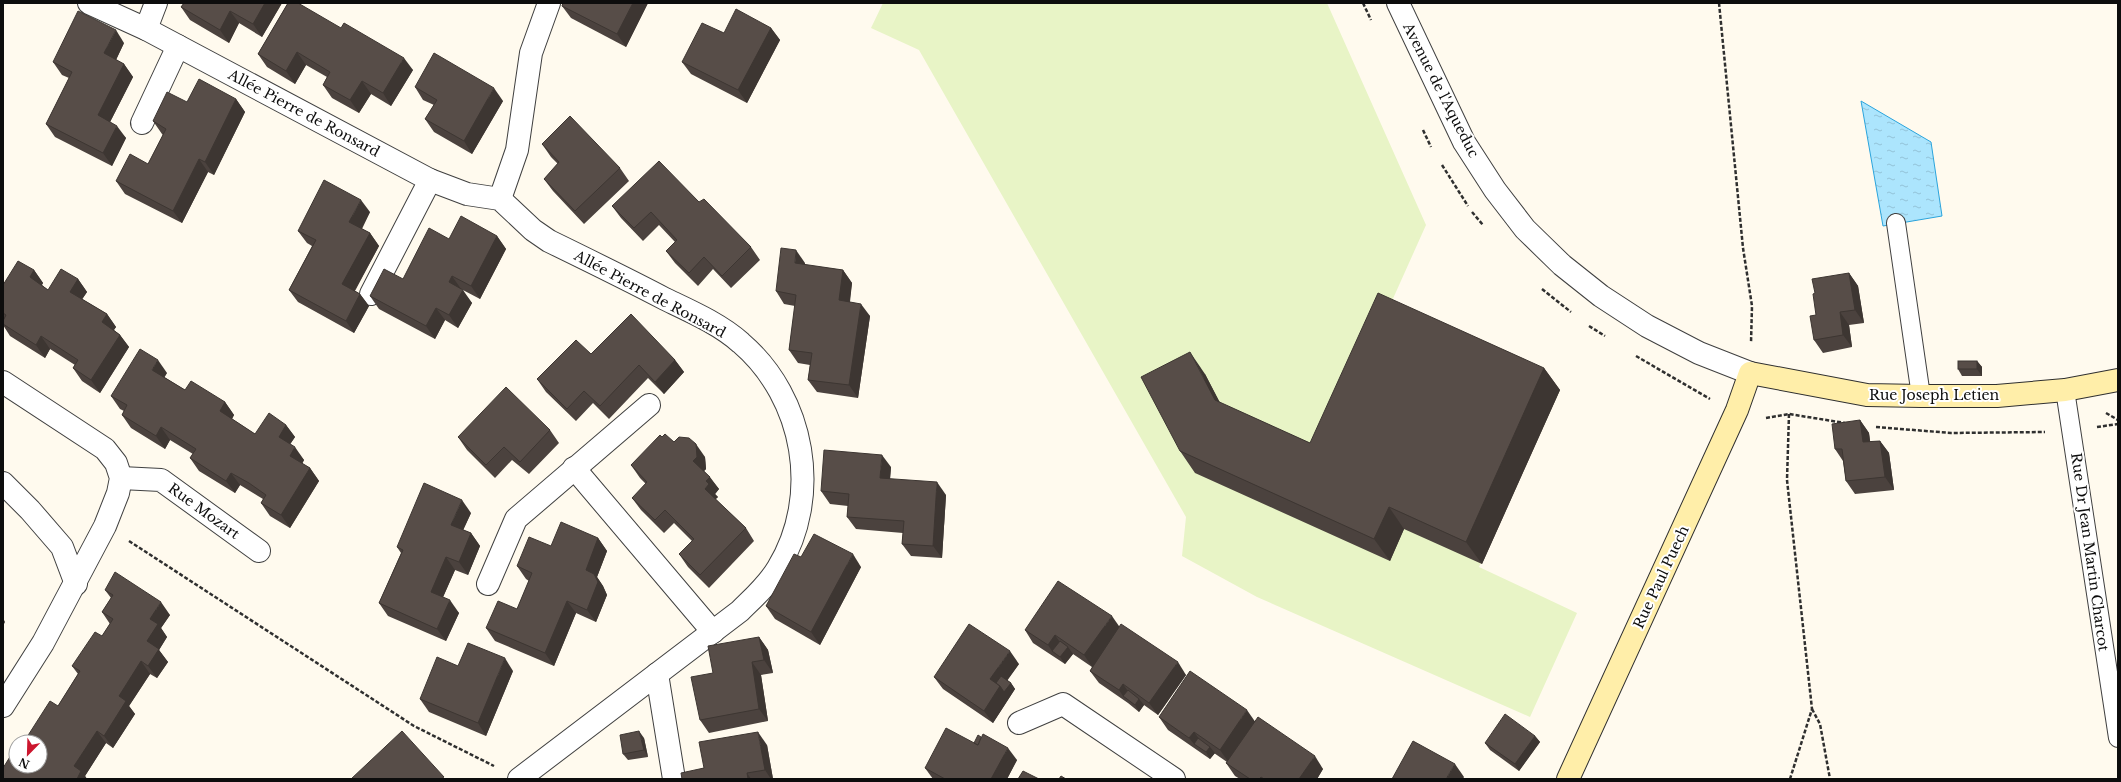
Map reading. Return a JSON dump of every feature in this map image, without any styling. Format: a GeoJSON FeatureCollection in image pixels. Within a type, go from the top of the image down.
{"type":"FeatureCollection","features":[{"type":"Feature","properties":{"kind":"street","name":"Allée Pierre de Ronsard"},"geometry":{"type":"LineString","coordinates":[[90,3],[146,29],[430,180],[467,194],[500,199],[533,230],[549,241],[685,308],[740,342],[764,365],[779,389],[794,422],[802,454],[802,486],[799,517],[790,545],[778,569],[750,602],[713,632],[519,779]]}},
{"type":"Feature","properties":{"kind":"street"},"geometry":{"type":"LineString","coordinates":[[146,29],[156,3]]}},
{"type":"Feature","properties":{"kind":"street"},"geometry":{"type":"LineString","coordinates":[[500,199],[517,150],[531,53],[549,3]]}},
{"type":"Feature","properties":{"kind":"street","name":"Avenue de l'Aqueduc"},"geometry":{"type":"LineString","coordinates":[[1398,3],[1464,142],[1495,190],[1525,229],[1562,265],[1584,283],[1647,326],[1699,354],[1750,373]]}},
{"type":"Feature","properties":{"kind":"street"},"geometry":{"type":"LineString","coordinates":[[142,123],[178,46]]}},
{"type":"Feature","properties":{"kind":"street"},"geometry":{"type":"LineString","coordinates":[[371,294],[430,180]]}},
{"type":"Feature","properties":{"kind":"street","name":"Rue Joseph Letien"},"geometry":{"type":"LineString","coordinates":[[1750,373],[1867,395],[1996,396],[2065,390],[2118,380]]}},
{"type":"Feature","properties":{"kind":"street","name":"Rue Paul Puech"},"geometry":{"type":"LineString","coordinates":[[1568,779],[1737,410],[1750,373]]}},
{"type":"Feature","properties":{"kind":"street"},"geometry":{"type":"LineString","coordinates":[[3,382],[105,449],[116,463],[121,478],[118,493],[105,526],[76,584],[43,643],[3,706]]}},
{"type":"Feature","properties":{"kind":"street"},"geometry":{"type":"LineString","coordinates":[[488,584],[516,519],[649,405]]}},
{"type":"Feature","properties":{"kind":"street"},"geometry":{"type":"LineString","coordinates":[[574,468],[713,632]]}},
{"type":"Feature","properties":{"kind":"street","name":"Rue Mozart"},"geometry":{"type":"LineString","coordinates":[[121,478],[161,480],[259,551]]}},
{"type":"Feature","properties":{"kind":"street"},"geometry":{"type":"LineString","coordinates":[[3,483],[30,510],[62,547],[76,584]]}},
{"type":"Feature","properties":{"kind":"street"},"geometry":{"type":"LineString","coordinates":[[657,674],[674,779]]}},
{"type":"Feature","properties":{"kind":"street"},"geometry":{"type":"LineString","coordinates":[[1020,723],[1062,704],[1174,779]]}},
{"type":"Feature","properties":{"kind":"lane"},"geometry":{"type":"LineString","coordinates":[[1896,223],[1921,396]]}},
{"type":"Feature","properties":{"kind":"lane","name":"Rue Dr Jean Martin Charcot"},"geometry":{"type":"LineString","coordinates":[[2065,390],[2118,738]]}},
{"type":"Feature","properties":{"kind":"path"},"geometry":{"type":"LineString","coordinates":[[1719,3],[1744,248],[1752,306],[1750,373]]}},
{"type":"Feature","properties":{"kind":"path"},"geometry":{"type":"LineString","coordinates":[[1830,779],[1820,724],[1812,709],[1787,480],[1789,414],[1852,424]]}},
{"type":"Feature","properties":{"kind":"path"},"geometry":{"type":"LineString","coordinates":[[1875,426],[1951,433],[2072,430],[2118,424]]}},
{"type":"Feature","properties":{"kind":"path"},"geometry":{"type":"LineString","coordinates":[[105,526],[414,726],[498,768]]}},
{"type":"Feature","properties":{"kind":"path"},"geometry":{"type":"LineString","coordinates":[[1790,779],[1812,709]]}},
{"type":"Feature","properties":{"kind":"green space"},"geometry":{"type":"Polygon","coordinates":[[[883,3],[1327,3],[1426,225],[1387,312],[1560,390],[1479,567],[1577,613],[1530,717],[1257,597],[1182,556],[1186,517],[919,50],[871,28],[883,3]]]}},
{"type":"Feature","properties":{"kind":"water"},"geometry":{"type":"Polygon","coordinates":[[[1861,101],[1931,142],[1942,216],[1883,226],[1861,101]]]}},
{"type":"Feature","properties":{"kind":"building"},"geometry":{"type":"Polygon","coordinates":[[[184,3],[265,3],[253,24],[230,11],[220,30],[181,7],[184,3]]]}},
{"type":"Feature","properties":{"kind":"building"},"geometry":{"type":"Polygon","coordinates":[[[288,3],[298,3],[341,28],[344,23],[404,58],[383,93],[362,81],[350,100],[323,85],[330,72],[297,52],[286,71],[258,54],[288,3]]]}},
{"type":"Feature","properties":{"kind":"building"},"geometry":{"type":"Polygon","coordinates":[[[563,3],[633,3],[617,34],[562,6],[563,3]]]}},
{"type":"Feature","properties":{"kind":"building"},"geometry":{"type":"Polygon","coordinates":[[[736,9],[771,28],[738,90],[682,62],[702,23],[724,33],[736,9]]]}},
{"type":"Feature","properties":{"kind":"building"},"geometry":{"type":"Polygon","coordinates":[[[78,11],[116,30],[104,53],[124,64],[98,115],[117,126],[103,153],[46,124],[72,72],[53,62],[78,11]]]}},
{"type":"Feature","properties":{"kind":"building"},"geometry":{"type":"Polygon","coordinates":[[[434,53],[494,88],[464,141],[425,119],[437,100],[415,87],[434,53]]]}},
{"type":"Feature","properties":{"kind":"building"},"geometry":{"type":"Polygon","coordinates":[[[199,79],[236,99],[205,162],[199,159],[173,211],[116,181],[130,154],[148,164],[166,129],[153,121],[167,92],[187,102],[199,79]]]}},
{"type":"Feature","properties":{"kind":"building"},"geometry":{"type":"Polygon","coordinates":[[[570,116],[620,168],[575,211],[544,179],[559,162],[542,144],[570,116]]]}},
{"type":"Feature","properties":{"kind":"building"},"geometry":{"type":"Polygon","coordinates":[[[659,161],[699,202],[704,199],[751,247],[722,276],[704,257],[689,273],[666,251],[677,240],[651,212],[634,228],[612,206],[659,161]]]}},
{"type":"Feature","properties":{"kind":"building"},"geometry":{"type":"Polygon","coordinates":[[[324,180],[361,200],[349,222],[370,233],[342,284],[360,294],[346,321],[289,290],[316,240],[298,231],[324,180]]]}},
{"type":"Feature","properties":{"kind":"building"},"geometry":{"type":"Polygon","coordinates":[[[461,216],[497,236],[471,286],[452,276],[449,282],[463,290],[449,315],[436,308],[426,326],[370,296],[384,269],[403,279],[429,228],[449,239],[461,216]]]}},
{"type":"Feature","properties":{"kind":"building"},"geometry":{"type":"Polygon","coordinates":[[[781,248],[796,250],[795,263],[843,270],[839,300],[861,304],[849,385],[808,380],[812,353],[789,350],[796,295],[776,291],[781,248]]]}},
{"type":"Feature","properties":{"kind":"building"},"geometry":{"type":"Polygon","coordinates":[[[18,261],[34,270],[30,277],[48,290],[61,269],[78,279],[70,292],[107,314],[102,322],[120,335],[91,380],[73,368],[78,360],[41,336],[36,345],[3,324],[6,315],[3,313],[3,285],[18,261]]]}},
{"type":"Feature","properties":{"kind":"building"},"geometry":{"type":"Polygon","coordinates":[[[1849,273],[1855,310],[1840,312],[1843,335],[1814,340],[1810,316],[1816,315],[1813,294],[1815,293],[1812,279],[1849,273]]]}},
{"type":"Feature","properties":{"kind":"building"},"geometry":{"type":"Polygon","coordinates":[[[1378,293],[1544,368],[1466,542],[1389,507],[1374,539],[1180,451],[1141,377],[1190,352],[1215,400],[1310,443],[1378,293]]]}},
{"type":"Feature","properties":{"kind":"building"},"geometry":{"type":"Polygon","coordinates":[[[631,314],[675,360],[655,382],[639,365],[600,406],[584,391],[567,409],[537,379],[576,340],[591,354],[631,314]]]}},
{"type":"Feature","properties":{"kind":"building"},"geometry":{"type":"Polygon","coordinates":[[[140,349],[158,360],[152,370],[185,390],[191,381],[225,402],[220,411],[255,434],[269,413],[286,425],[279,437],[295,447],[290,456],[310,468],[281,515],[261,503],[266,495],[249,483],[231,473],[226,481],[190,458],[196,449],[161,427],[156,436],[122,415],[127,405],[111,396],[140,349]]]}},
{"type":"Feature","properties":{"kind":"building"},"geometry":{"type":"Polygon","coordinates":[[[1958,361],[1977,361],[1977,369],[1958,369],[1958,361]]]}},
{"type":"Feature","properties":{"kind":"building"},"geometry":{"type":"Polygon","coordinates":[[[506,387],[550,430],[520,462],[504,447],[486,465],[458,437],[506,387]]]}},
{"type":"Feature","properties":{"kind":"building"},"geometry":{"type":"Polygon","coordinates":[[[1860,420],[1863,442],[1880,441],[1885,477],[1846,481],[1842,449],[1835,449],[1832,424],[1860,420]]]}},
{"type":"Feature","properties":{"kind":"building"},"geometry":{"type":"Polygon","coordinates":[[[665,434],[674,442],[679,437],[689,438],[696,444],[697,457],[693,461],[710,477],[706,481],[709,484],[705,489],[746,528],[700,575],[679,554],[694,539],[665,510],[655,520],[632,498],[647,482],[631,465],[660,435],[662,437],[665,434]]]}},
{"type":"Feature","properties":{"kind":"building"},"geometry":{"type":"Polygon","coordinates":[[[824,450],[882,455],[880,478],[937,482],[933,546],[902,544],[904,521],[847,517],[849,494],[821,491],[824,450]]]}},
{"type":"Feature","properties":{"kind":"building"},"geometry":{"type":"Polygon","coordinates":[[[424,483],[462,500],[451,525],[471,533],[459,562],[446,557],[431,592],[450,600],[437,629],[379,603],[403,550],[397,547],[424,483]]]}},
{"type":"Feature","properties":{"kind":"building"},"geometry":{"type":"Polygon","coordinates":[[[561,522],[598,538],[586,570],[594,574],[598,582],[587,610],[567,601],[545,653],[486,628],[498,601],[517,609],[532,573],[517,566],[529,537],[551,546],[561,522]]]}},
{"type":"Feature","properties":{"kind":"building"},"geometry":{"type":"Polygon","coordinates":[[[814,534],[853,554],[811,632],[766,606],[794,554],[801,557],[814,534]]]}},
{"type":"Feature","properties":{"kind":"building"},"geometry":{"type":"Polygon","coordinates":[[[115,572],[161,602],[150,619],[158,624],[147,641],[159,649],[148,666],[141,661],[119,696],[126,701],[104,736],[97,731],[74,766],[81,771],[77,779],[3,779],[3,768],[8,760],[8,774],[48,774],[48,734],[29,734],[50,701],[58,706],[80,671],[72,666],[95,632],[102,636],[113,619],[102,612],[113,595],[105,590],[115,572]]]}},
{"type":"Feature","properties":{"kind":"building"},"geometry":{"type":"Polygon","coordinates":[[[1058,581],[1112,616],[1084,655],[1055,635],[1048,645],[1025,630],[1058,581]]]}},
{"type":"Feature","properties":{"kind":"building"},"geometry":{"type":"Polygon","coordinates":[[[969,624],[1010,651],[990,679],[1000,686],[984,711],[934,677],[969,624]]]}},
{"type":"Feature","properties":{"kind":"building"},"geometry":{"type":"Polygon","coordinates":[[[1121,624],[1178,662],[1149,703],[1123,684],[1119,690],[1090,671],[1121,624]]]}},
{"type":"Feature","properties":{"kind":"building"},"geometry":{"type":"Polygon","coordinates":[[[759,637],[764,660],[752,662],[759,709],[700,720],[691,677],[713,673],[708,646],[759,637]]]}},
{"type":"Feature","properties":{"kind":"building"},"geometry":{"type":"Polygon","coordinates":[[[1060,641],[1068,647],[1060,657],[1052,651],[1060,641]]]}},
{"type":"Feature","properties":{"kind":"building"},"geometry":{"type":"Polygon","coordinates":[[[468,643],[505,658],[478,723],[420,699],[437,657],[458,666],[468,643]]]}},
{"type":"Feature","properties":{"kind":"building"},"geometry":{"type":"Polygon","coordinates":[[[1190,671],[1247,710],[1220,750],[1194,732],[1189,738],[1159,717],[1190,671]]]}},
{"type":"Feature","properties":{"kind":"building"},"geometry":{"type":"Polygon","coordinates":[[[1001,676],[1011,683],[1004,692],[996,683],[1001,676]]]}},
{"type":"Feature","properties":{"kind":"building"},"geometry":{"type":"Polygon","coordinates":[[[1128,690],[1139,699],[1135,705],[1123,696],[1128,690]]]}},
{"type":"Feature","properties":{"kind":"building"},"geometry":{"type":"Polygon","coordinates":[[[1505,714],[1535,736],[1515,764],[1485,743],[1505,714]]]}},
{"type":"Feature","properties":{"kind":"building"},"geometry":{"type":"Polygon","coordinates":[[[1258,717],[1315,756],[1299,779],[1264,779],[1261,777],[1259,779],[1250,779],[1226,763],[1258,717]]]}},
{"type":"Feature","properties":{"kind":"building"},"geometry":{"type":"Polygon","coordinates":[[[946,728],[978,745],[983,734],[1008,748],[991,779],[945,779],[925,768],[946,728]]]}},
{"type":"Feature","properties":{"kind":"building"},"geometry":{"type":"Polygon","coordinates":[[[402,731],[444,777],[441,779],[351,779],[402,731]]]}},
{"type":"Feature","properties":{"kind":"building"},"geometry":{"type":"Polygon","coordinates":[[[639,731],[644,750],[623,754],[620,735],[639,731]]]}},
{"type":"Feature","properties":{"kind":"building"},"geometry":{"type":"Polygon","coordinates":[[[758,732],[765,770],[747,773],[748,779],[682,779],[681,773],[704,768],[699,742],[758,732]]]}},
{"type":"Feature","properties":{"kind":"building"},"geometry":{"type":"Polygon","coordinates":[[[978,735],[981,737],[978,745],[974,743],[978,735]]]}},
{"type":"Feature","properties":{"kind":"building"},"geometry":{"type":"Polygon","coordinates":[[[1198,738],[1210,747],[1206,752],[1194,744],[1198,738]]]}},
{"type":"Feature","properties":{"kind":"building"},"geometry":{"type":"Polygon","coordinates":[[[1413,741],[1455,764],[1446,779],[1392,779],[1413,741]]]}},
{"type":"Feature","properties":{"kind":"building"},"geometry":{"type":"Polygon","coordinates":[[[1023,771],[1039,779],[1018,779],[1023,771]]]}},
{"type":"Feature","properties":{"kind":"building"},"geometry":{"type":"Polygon","coordinates":[[[1061,776],[1066,779],[1059,779],[1061,776]]]}}]}
